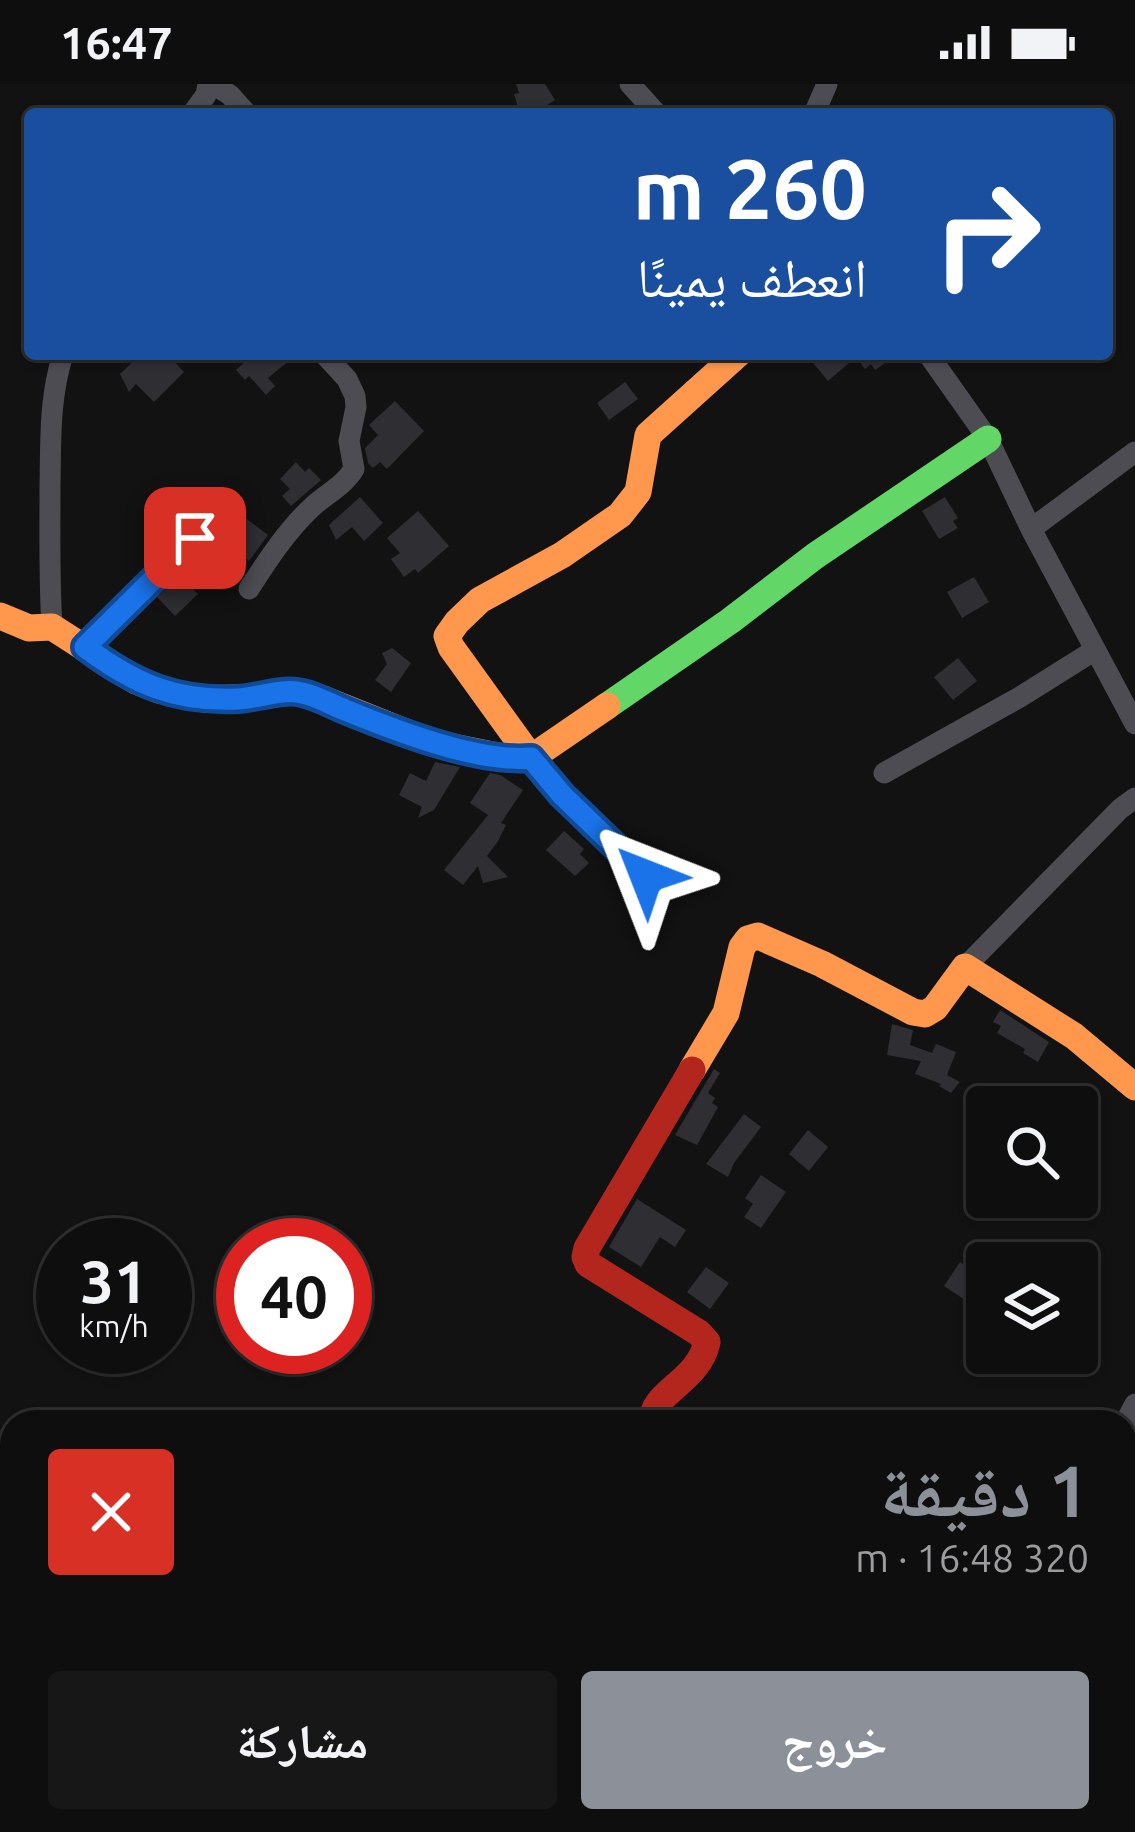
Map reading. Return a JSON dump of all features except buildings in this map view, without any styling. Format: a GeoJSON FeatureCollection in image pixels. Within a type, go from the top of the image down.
{"type":"FeatureCollection","features":[{"type":"Feature","properties":{"kind":"street"},"geometry":{"type":"LineString","coordinates":[[211,84],[242,108]]}},
{"type":"Feature","properties":{"kind":"street"},"geometry":{"type":"LineString","coordinates":[[630,84],[652,108]]}},
{"type":"Feature","properties":{"kind":"street"},"geometry":{"type":"LineString","coordinates":[[52,627],[49,431],[61,360]]}},
{"type":"Feature","properties":{"kind":"street"},"geometry":{"type":"LineString","coordinates":[[249,589],[310,508],[344,483],[354,469],[350,441],[355,396],[329,360]]}},
{"type":"Feature","properties":{"kind":"street"},"geometry":{"type":"LineString","coordinates":[[646,876],[562,795],[531,758],[451,647],[449,632],[486,593],[554,560],[628,507],[639,487],[648,435],[731,360]]}},
{"type":"Feature","properties":{"kind":"street"},"geometry":{"type":"LineString","coordinates":[[932,360],[988,439],[1135,724]]}},
{"type":"Feature","properties":{"kind":"street"},"geometry":{"type":"LineString","coordinates":[[0,616],[29,628],[52,627],[159,691],[209,699],[295,691],[433,743],[531,758],[814,556],[988,439]]}},
{"type":"Feature","properties":{"kind":"street"},"geometry":{"type":"LineString","coordinates":[[1031,529],[1135,452]]}},
{"type":"Feature","properties":{"kind":"street"},"geometry":{"type":"LineString","coordinates":[[85,647],[220,515]]}},
{"type":"Feature","properties":{"kind":"street"},"geometry":{"type":"LineString","coordinates":[[884,773],[1020,698],[1095,650]]}},
{"type":"Feature","properties":{"kind":"street"},"geometry":{"type":"LineString","coordinates":[[652,1410],[699,1366],[707,1342],[588,1264],[585,1257],[726,1013],[748,939],[758,936],[925,1014],[1135,798]]}},
{"type":"Feature","properties":{"kind":"street"},"geometry":{"type":"LineString","coordinates":[[965,968],[1074,1036],[1135,1087]]}},
{"type":"Feature","properties":{"kind":"traffic: fast"},"geometry":{"type":"LineString","coordinates":[[607,706],[988,439]]}},
{"type":"Feature","properties":{"kind":"traffic: slow"},"geometry":{"type":"LineString","coordinates":[[646,876],[562,795],[531,758],[447,636],[480,600],[562,555],[620,515],[638,492],[648,435],[731,360]]}},
{"type":"Feature","properties":{"kind":"traffic: slow"},"geometry":{"type":"LineString","coordinates":[[0,616],[29,628],[52,627],[136,681],[159,690],[209,699],[295,691],[433,743],[502,757],[531,758],[607,706]]}},
{"type":"Feature","properties":{"kind":"traffic: slow"},"geometry":{"type":"LineString","coordinates":[[692,1070],[726,1013],[742,947],[758,936],[925,1014],[935,1008],[965,967],[1074,1036],[1135,1087]]}},
{"type":"Feature","properties":{"kind":"traffic: jam"},"geometry":{"type":"LineString","coordinates":[[655,1410],[695,1367],[707,1342],[588,1264],[585,1257],[692,1070]]}},
{"type":"Feature","properties":{"kind":"route"},"geometry":{"type":"LineString","coordinates":[[195,538],[85,647],[159,691],[237,699],[295,691],[433,743],[531,758],[562,795],[646,876]]}}]}
